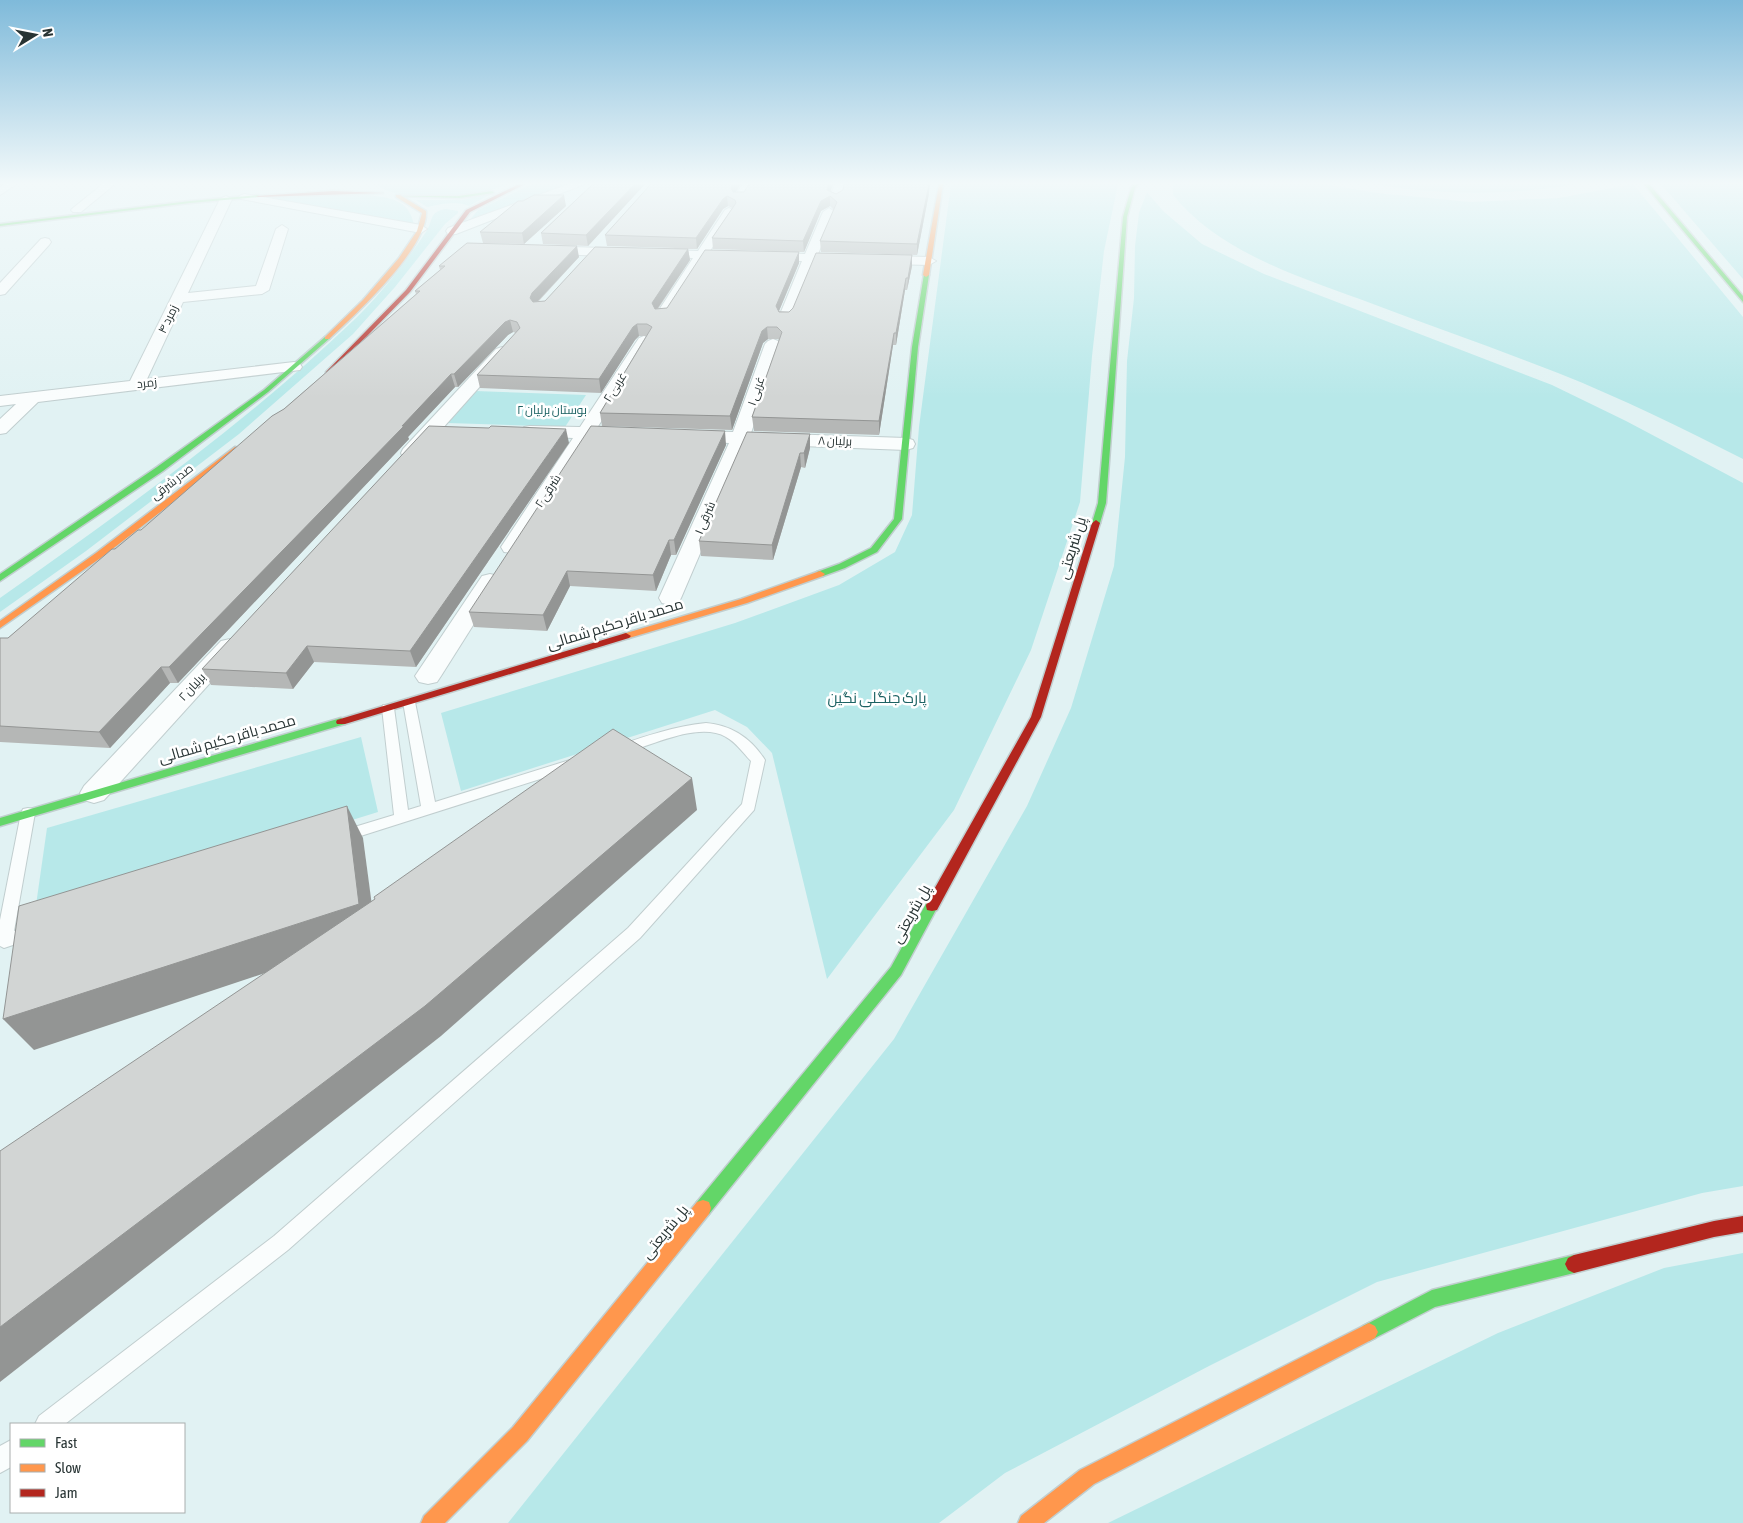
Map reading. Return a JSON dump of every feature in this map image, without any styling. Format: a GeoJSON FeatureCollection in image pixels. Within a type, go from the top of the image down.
{"type":"FeatureCollection","features":[{"type":"Feature","properties":{"kind":"main road","name":"صدر شرقی"},"geometry":{"type":"LineString","coordinates":[[2,576],[160,469],[266,391],[345,322],[403,255]]}},
{"type":"Feature","properties":{"kind":"main road"},"geometry":{"type":"LineString","coordinates":[[318,382],[353,349],[408,291],[434,255]]}},
{"type":"Feature","properties":{"kind":"main road","name":"محمد باقر حکیم شمالی"},"geometry":{"type":"LineString","coordinates":[[0,822],[744,601],[842,566],[874,550],[898,519],[916,347],[930,255]]}},
{"type":"Feature","properties":{"kind":"main road","name":"پل شریعتی"},"geometry":{"type":"LineString","coordinates":[[431,1523],[520,1434],[896,971],[1036,717],[1102,503],[1122,255]]}},
{"type":"Feature","properties":{"kind":"main road"},"geometry":{"type":"LineString","coordinates":[[1705,255],[1743,300]]}},
{"type":"Feature","properties":{"kind":"main road","name":"صدر شرقی"},"geometry":{"type":"LineString","coordinates":[[0,625],[99,555],[245,443]]}},
{"type":"Feature","properties":{"kind":"main road"},"geometry":{"type":"LineString","coordinates":[[1028,1523],[1087,1477],[1432,1299],[1714,1229],[1743,1224]]}},
{"type":"Feature","properties":{"kind":"street"},"geometry":{"type":"LineString","coordinates":[[0,291],[33,255]]}},
{"type":"Feature","properties":{"kind":"street","name":"زمرد ۴"},"geometry":{"type":"LineString","coordinates":[[136,384],[199,255]]}},
{"type":"Feature","properties":{"kind":"street"},"geometry":{"type":"LineString","coordinates":[[178,298],[262,290],[274,255]]}},
{"type":"Feature","properties":{"kind":"street"},"geometry":{"type":"LineString","coordinates":[[580,266],[589,255]]}},
{"type":"Feature","properties":{"kind":"street"},"geometry":{"type":"LineString","coordinates":[[662,316],[701,255]]}},
{"type":"Feature","properties":{"kind":"street"},"geometry":{"type":"LineString","coordinates":[[704,255],[929,261]]}},
{"type":"Feature","properties":{"kind":"street"},"geometry":{"type":"LineString","coordinates":[[785,319],[811,255]]}},
{"type":"Feature","properties":{"kind":"street"},"geometry":{"type":"LineString","coordinates":[[393,471],[443,428],[514,339]]}},
{"type":"Feature","properties":{"kind":"street","name":"۲ غربی"},"geometry":{"type":"LineString","coordinates":[[587,433],[644,341]]}},
{"type":"Feature","properties":{"kind":"street","name":"۱ غربی"},"geometry":{"type":"LineString","coordinates":[[740,438],[773,344]]}},
{"type":"Feature","properties":{"kind":"street","name":"زمرد"},"geometry":{"type":"LineString","coordinates":[[0,401],[294,367]]}},
{"type":"Feature","properties":{"kind":"street"},"geometry":{"type":"LineString","coordinates":[[0,429],[33,397]]}},
{"type":"Feature","properties":{"kind":"street"},"geometry":{"type":"LineString","coordinates":[[510,430],[644,435]]}},
{"type":"Feature","properties":{"kind":"street","name":"۲ شرقی"},"geometry":{"type":"LineString","coordinates":[[428,676],[587,433]]}},
{"type":"Feature","properties":{"kind":"street","name":"برلیان ۸"},"geometry":{"type":"LineString","coordinates":[[673,436],[906,444]]}},
{"type":"Feature","properties":{"kind":"street","name":"۱ شرقی"},"geometry":{"type":"LineString","coordinates":[[670,598],[740,438]]}},
{"type":"Feature","properties":{"kind":"street","name":"برلیان ۲"},"geometry":{"type":"LineString","coordinates":[[94,793],[243,632]]}},
{"type":"Feature","properties":{"kind":"lane"},"geometry":{"type":"LineString","coordinates":[[409,702],[429,809]]}},
{"type":"Feature","properties":{"kind":"lane"},"geometry":{"type":"LineString","coordinates":[[388,708],[402,817]]}},
{"type":"Feature","properties":{"kind":"lane"},"geometry":{"type":"LineString","coordinates":[[48,1423],[281,1243],[626,940],[748,806],[758,760],[731,733],[714,727],[682,730],[607,754]]}},
{"type":"Feature","properties":{"kind":"lane"},"geometry":{"type":"LineString","coordinates":[[325,841],[588,760]]}},
{"type":"Feature","properties":{"kind":"lane"},"geometry":{"type":"LineString","coordinates":[[28,813],[4,941],[51,926]]}},
{"type":"Feature","properties":{"kind":"lane"},"geometry":{"type":"LineString","coordinates":[[0,1461],[10,1453]]}},
{"type":"Feature","properties":{"kind":"green space"},"geometry":{"type":"Polygon","coordinates":[[[410,255],[420,255],[353,334],[239,434],[86,551],[0,612],[0,598],[227,431],[313,358],[354,320],[392,278],[410,255]]]}},
{"type":"Feature","properties":{"kind":"green space","name":"پارک جنگلی نگین"},"geometry":{"type":"Polygon","coordinates":[[[942,255],[1104,255],[1092,356],[1080,502],[1031,650],[954,810],[827,979],[772,753],[747,727],[715,710],[461,791],[441,713],[735,623],[839,585],[895,552],[912,515],[919,427],[942,255]]]}},
{"type":"Feature","properties":{"kind":"green space"},"geometry":{"type":"Polygon","coordinates":[[[1135,255],[1225,255],[1264,274],[1552,385],[1626,421],[1743,483],[1743,1186],[1702,1193],[1377,1282],[1209,1366],[1005,1473],[939,1523],[508,1523],[894,1039],[1027,806],[1071,708],[1114,566],[1125,457],[1127,361],[1134,298],[1135,255]]]}},
{"type":"Feature","properties":{"kind":"green space"},"geometry":{"type":"Polygon","coordinates":[[[1251,255],[1692,255],[1743,317],[1743,459],[1582,383],[1512,355],[1292,274],[1251,255]]]}},
{"type":"Feature","properties":{"kind":"green space"},"geometry":{"type":"Polygon","coordinates":[[[1722,255],[1743,255],[1743,279],[1722,255]]]}},
{"type":"Feature","properties":{"kind":"green space","name":"بوستان برلیان ۲"},"geometry":{"type":"Polygon","coordinates":[[[475,391],[586,395],[565,427],[448,423],[475,391]]]}},
{"type":"Feature","properties":{"kind":"green space"},"geometry":{"type":"Polygon","coordinates":[[[361,737],[378,812],[34,919],[47,828],[361,737]]]}},
{"type":"Feature","properties":{"kind":"green space"},"geometry":{"type":"Polygon","coordinates":[[[1743,1253],[1743,1523],[1108,1523],[1498,1333],[1664,1268],[1743,1253]]]}},
{"type":"Feature","properties":{"kind":"building"},"geometry":{"type":"Polygon","coordinates":[[[452,255],[568,255],[532,293],[530,298],[533,302],[545,301],[588,255],[684,255],[652,303],[655,309],[667,308],[702,255],[798,255],[776,306],[779,312],[789,312],[793,308],[815,255],[912,255],[896,333],[894,333],[879,421],[752,417],[782,332],[777,327],[767,327],[762,331],[730,416],[600,413],[652,327],[647,324],[637,324],[633,327],[599,379],[477,375],[520,328],[517,322],[510,320],[505,322],[454,374],[451,374],[402,426],[404,426],[169,667],[161,667],[99,732],[0,726],[0,638],[8,638],[112,549],[115,549],[138,530],[141,530],[272,416],[284,409],[420,291],[415,291],[445,266],[439,266],[452,255]]]}},
{"type":"Feature","properties":{"kind":"building"},"geometry":{"type":"Polygon","coordinates":[[[429,426],[566,429],[410,651],[307,646],[286,673],[202,669],[429,426]]]}},
{"type":"Feature","properties":{"kind":"building"},"geometry":{"type":"Polygon","coordinates":[[[591,426],[725,431],[674,540],[669,540],[653,575],[567,571],[543,615],[469,612],[591,426]]]}},
{"type":"Feature","properties":{"kind":"building"},"geometry":{"type":"Polygon","coordinates":[[[747,432],[810,434],[804,453],[800,453],[772,545],[699,541],[747,432]]]}},
{"type":"Feature","properties":{"kind":"building"},"geometry":{"type":"Polygon","coordinates":[[[613,729],[692,778],[425,1006],[0,1327],[0,1151],[375,899],[374,897],[613,729]]]}},
{"type":"Feature","properties":{"kind":"building"},"geometry":{"type":"Polygon","coordinates":[[[347,806],[359,904],[3,1019],[19,906],[347,806]]]}},
{"type":"Feature","properties":{"kind":"traffic: fast"},"geometry":{"type":"LineString","coordinates":[[1096,523],[1102,503],[1122,255]]}},
{"type":"Feature","properties":{"kind":"traffic: fast"},"geometry":{"type":"LineString","coordinates":[[1705,255],[1743,300]]}},
{"type":"Feature","properties":{"kind":"traffic: fast"},"geometry":{"type":"LineString","coordinates":[[820,574],[842,566],[874,550],[898,519],[915,347],[926,275]]}},
{"type":"Feature","properties":{"kind":"traffic: fast"},"geometry":{"type":"LineString","coordinates":[[0,578],[160,469],[266,391],[327,338]]}},
{"type":"Feature","properties":{"kind":"traffic: fast"},"geometry":{"type":"LineString","coordinates":[[0,822],[341,722]]}},
{"type":"Feature","properties":{"kind":"traffic: fast"},"geometry":{"type":"LineString","coordinates":[[703,1208],[896,971],[932,906]]}},
{"type":"Feature","properties":{"kind":"traffic: fast"},"geometry":{"type":"LineString","coordinates":[[1369,1332],[1432,1299],[1574,1264]]}},
{"type":"Feature","properties":{"kind":"traffic: slow"},"geometry":{"type":"LineString","coordinates":[[327,338],[352,315],[404,255]]}},
{"type":"Feature","properties":{"kind":"traffic: slow"},"geometry":{"type":"LineString","coordinates":[[926,275],[929,255]]}},
{"type":"Feature","properties":{"kind":"traffic: slow"},"geometry":{"type":"LineString","coordinates":[[0,625],[99,555],[238,449]]}},
{"type":"Feature","properties":{"kind":"traffic: slow"},"geometry":{"type":"LineString","coordinates":[[626,636],[744,601],[820,574]]}},
{"type":"Feature","properties":{"kind":"traffic: slow"},"geometry":{"type":"LineString","coordinates":[[431,1523],[520,1434],[703,1208]]}},
{"type":"Feature","properties":{"kind":"traffic: slow"},"geometry":{"type":"LineString","coordinates":[[1028,1523],[1087,1477],[1369,1332]]}},
{"type":"Feature","properties":{"kind":"traffic: jam"},"geometry":{"type":"LineString","coordinates":[[328,373],[408,291],[435,255]]}},
{"type":"Feature","properties":{"kind":"traffic: jam"},"geometry":{"type":"LineString","coordinates":[[932,906],[1036,717],[1096,523]]}},
{"type":"Feature","properties":{"kind":"traffic: jam"},"geometry":{"type":"LineString","coordinates":[[341,722],[626,636]]}},
{"type":"Feature","properties":{"kind":"traffic: jam"},"geometry":{"type":"LineString","coordinates":[[1574,1264],[1714,1229],[1743,1224]]}}]}
